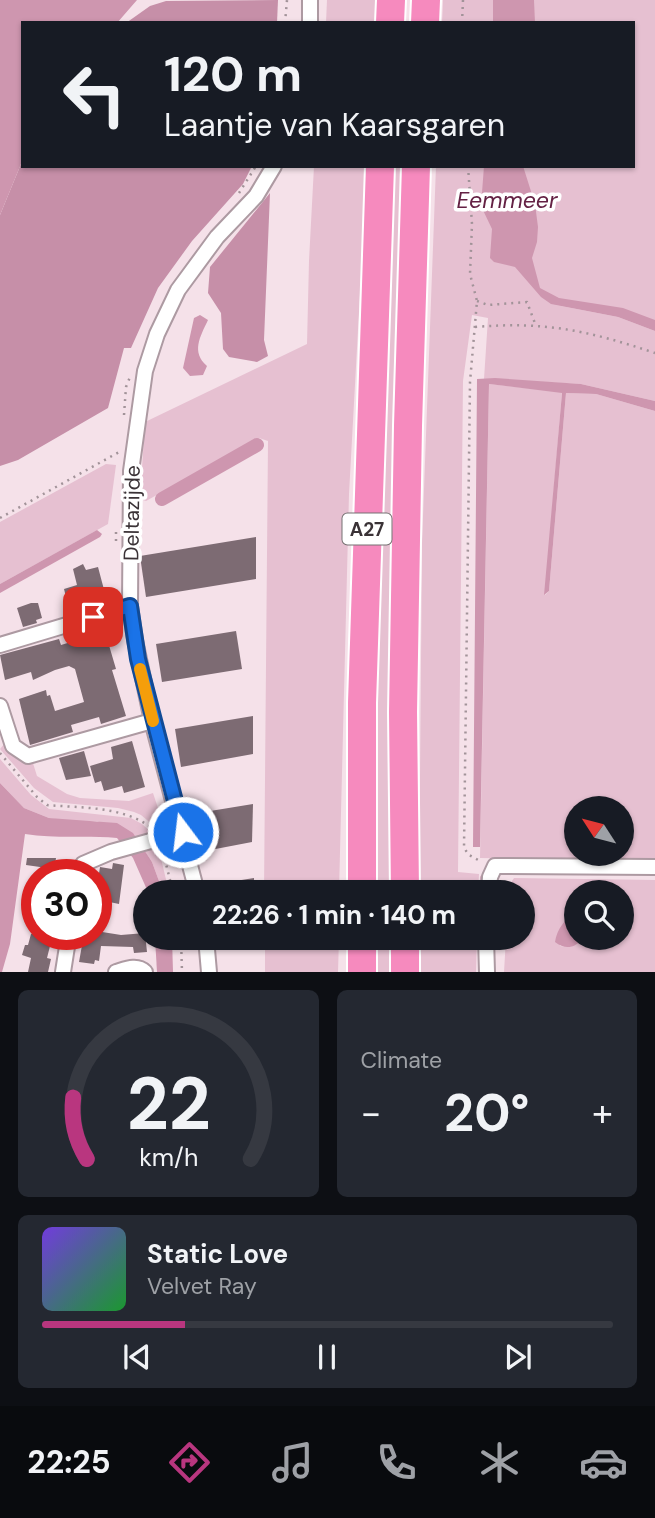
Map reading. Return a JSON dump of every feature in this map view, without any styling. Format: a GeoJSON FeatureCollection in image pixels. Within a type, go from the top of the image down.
{"type":"FeatureCollection","features":[{"type":"Feature","properties":{"kind":"highway"},"geometry":{"type":"LineString","coordinates":[[390,21],[391,0]]}},
{"type":"Feature","properties":{"kind":"highway"},"geometry":{"type":"LineString","coordinates":[[425,21],[426,0]]}},
{"type":"Feature","properties":{"kind":"highway","name":"A27"},"geometry":{"type":"LineString","coordinates":[[362,880],[362,703],[380,168]]}},
{"type":"Feature","properties":{"kind":"highway","name":"A27"},"geometry":{"type":"LineString","coordinates":[[405,880],[403,712],[416,168]]}},
{"type":"Feature","properties":{"kind":"highway"},"geometry":{"type":"LineString","coordinates":[[362,950],[362,972]]}},
{"type":"Feature","properties":{"kind":"highway"},"geometry":{"type":"LineString","coordinates":[[405,950],[405,972]]}},
{"type":"Feature","properties":{"kind":"street"},"geometry":{"type":"LineString","coordinates":[[310,0],[310,21]]}},
{"type":"Feature","properties":{"kind":"street","name":"Deltazijde"},"geometry":{"type":"LineString","coordinates":[[194,880],[138,659],[130,606],[131,471],[145,371],[178,290],[217,237],[256,196],[273,168]]}},
{"type":"Feature","properties":{"kind":"street"},"geometry":{"type":"LineString","coordinates":[[0,645],[130,606]]}},
{"type":"Feature","properties":{"kind":"street"},"geometry":{"type":"LineString","coordinates":[[0,706],[13,746],[28,756],[152,721]]}},
{"type":"Feature","properties":{"kind":"street"},"geometry":{"type":"LineString","coordinates":[[95,859],[183,832]]}},
{"type":"Feature","properties":{"kind":"street"},"geometry":{"type":"LineString","coordinates":[[490,880],[495,866],[655,867]]}},
{"type":"Feature","properties":{"kind":"street"},"geometry":{"type":"LineString","coordinates":[[62,972],[66,950]]}},
{"type":"Feature","properties":{"kind":"street"},"geometry":{"type":"LineString","coordinates":[[207,950],[209,972]]}},
{"type":"Feature","properties":{"kind":"street"},"geometry":{"type":"LineString","coordinates":[[486,950],[486,972]]}},
{"type":"Feature","properties":{"kind":"street"},"geometry":{"type":"LineString","coordinates":[[116,972],[133,967],[145,972]]}},
{"type":"Feature","properties":{"kind":"path"},"geometry":{"type":"LineString","coordinates":[[285,21],[287,0]]}},
{"type":"Feature","properties":{"kind":"path"},"geometry":{"type":"LineString","coordinates":[[462,21],[463,0]]}},
{"type":"Feature","properties":{"kind":"path"},"geometry":{"type":"LineString","coordinates":[[468,168],[472,223],[470,274],[477,301],[470,382],[464,848],[475,860],[495,866]]}},
{"type":"Feature","properties":{"kind":"path"},"geometry":{"type":"LineString","coordinates":[[477,301],[488,304],[527,302],[536,326]]}},
{"type":"Feature","properties":{"kind":"path"},"geometry":{"type":"LineString","coordinates":[[475,327],[557,326],[602,335],[655,353]]}},
{"type":"Feature","properties":{"kind":"path"},"geometry":{"type":"LineString","coordinates":[[0,518],[121,451]]}},
{"type":"Feature","properties":{"kind":"path"},"geometry":{"type":"LineString","coordinates":[[0,753],[37,797],[47,804],[126,814],[142,820],[155,839],[169,880]]}},
{"type":"Feature","properties":{"kind":"path"},"geometry":{"type":"LineString","coordinates":[[181,950],[181,972]]}},
{"type":"Feature","properties":{"kind":"shaded area"},"geometry":{"type":"Polygon","coordinates":[[[278,0],[277,21],[129,21],[150,6],[166,1],[278,0]]]}},
{"type":"Feature","properties":{"kind":"shaded area"},"geometry":{"type":"Polygon","coordinates":[[[327,0],[378,0],[376,21],[326,21],[327,0]]]}},
{"type":"Feature","properties":{"kind":"shaded area"},"geometry":{"type":"Polygon","coordinates":[[[443,0],[655,0],[655,322],[551,304],[618,317],[655,331],[655,401],[581,384],[484,379],[488,318],[472,315],[463,381],[458,872],[479,874],[479,880],[419,880],[422,543],[436,168],[635,168],[635,21],[442,21],[443,0]]]}},
{"type":"Feature","properties":{"kind":"shaded area"},"geometry":{"type":"Polygon","coordinates":[[[21,164],[21,168],[251,168],[243,184],[192,241],[158,288],[131,348],[124,348],[108,408],[18,460],[0,466],[0,215],[21,164]]]}},
{"type":"Feature","properties":{"kind":"shaded area"},"geometry":{"type":"Polygon","coordinates":[[[314,168],[367,168],[349,494],[339,880],[264,880],[268,441],[259,438],[146,501],[140,499],[145,422],[307,344],[314,168]]]}},
{"type":"Feature","properties":{"kind":"shaded area"},"geometry":{"type":"Polygon","coordinates":[[[392,168],[406,168],[392,880],[374,880],[374,711],[392,168]]]}},
{"type":"Feature","properties":{"kind":"shaded area"},"geometry":{"type":"Polygon","coordinates":[[[270,193],[264,340],[268,356],[257,362],[229,357],[223,349],[221,313],[208,293],[210,267],[270,193]]]}},
{"type":"Feature","properties":{"kind":"shaded area"},"geometry":{"type":"Polygon","coordinates":[[[489,384],[562,392],[545,595],[549,591],[566,393],[596,394],[655,411],[655,861],[634,861],[634,796],[564,796],[564,859],[480,858],[489,384]]]}},
{"type":"Feature","properties":{"kind":"shaded area"},"geometry":{"type":"Polygon","coordinates":[[[106,464],[116,465],[108,524],[0,584],[0,522],[106,464]]]}},
{"type":"Feature","properties":{"kind":"shaded area"},"geometry":{"type":"Polygon","coordinates":[[[6,742],[32,760],[37,776],[67,794],[80,798],[129,801],[153,793],[165,829],[159,830],[141,815],[118,808],[53,802],[34,788],[0,749],[6,742]]]}},
{"type":"Feature","properties":{"kind":"shaded area"},"geometry":{"type":"Polygon","coordinates":[[[0,759],[31,795],[49,809],[131,818],[153,834],[137,839],[97,821],[73,822],[49,818],[24,808],[0,783],[0,759]]]}},
{"type":"Feature","properties":{"kind":"shaded area"},"geometry":{"type":"Polygon","coordinates":[[[158,846],[166,880],[159,880],[144,850],[158,846]]]}},
{"type":"Feature","properties":{"kind":"shaded area"},"geometry":{"type":"Polygon","coordinates":[[[514,878],[655,880],[655,972],[504,972],[505,950],[535,950],[535,880],[513,880],[514,878]]]}},
{"type":"Feature","properties":{"kind":"shaded area"},"geometry":{"type":"Polygon","coordinates":[[[265,950],[339,950],[338,972],[265,972],[265,950]]]}},
{"type":"Feature","properties":{"kind":"shaded area"},"geometry":{"type":"Polygon","coordinates":[[[373,950],[392,950],[393,972],[373,972],[373,950]]]}},
{"type":"Feature","properties":{"kind":"shaded area"},"geometry":{"type":"Polygon","coordinates":[[[419,950],[477,950],[476,972],[420,972],[419,950]]]}},
{"type":"Feature","properties":{"kind":"water"},"geometry":{"type":"Polygon","coordinates":[[[0,0],[137,0],[119,21],[21,21],[21,164],[0,215],[0,0]]]}},
{"type":"Feature","properties":{"kind":"water"},"geometry":{"type":"Polygon","coordinates":[[[493,0],[534,0],[535,21],[493,21],[493,0]]]}},
{"type":"Feature","properties":{"kind":"water","name":"Eemmeer"},"geometry":{"type":"Polygon","coordinates":[[[484,168],[524,168],[535,204],[538,227],[532,258],[540,288],[559,298],[623,308],[655,320],[655,331],[618,317],[551,304],[541,297],[515,267],[494,262],[490,258],[492,229],[481,206],[484,168]]]}},
{"type":"Feature","properties":{"kind":"water"},"geometry":{"type":"Polygon","coordinates":[[[200,315],[208,320],[198,350],[207,366],[203,375],[190,376],[183,368],[194,318],[200,315]]]}},
{"type":"Feature","properties":{"kind":"water"},"geometry":{"type":"Polygon","coordinates":[[[477,379],[581,384],[655,401],[655,411],[596,394],[566,393],[549,591],[544,595],[562,393],[489,384],[480,847],[473,847],[477,379]]]}},
{"type":"Feature","properties":{"kind":"water"},"geometry":{"type":"Polygon","coordinates":[[[97,530],[102,534],[100,537],[0,593],[0,584],[97,530]]]}},
{"type":"Feature","properties":{"kind":"water"},"geometry":{"type":"Polygon","coordinates":[[[0,783],[24,808],[49,818],[117,823],[133,833],[152,862],[159,880],[143,880],[133,858],[117,838],[25,834],[10,944],[0,972],[0,783]]]}},
{"type":"Feature","properties":{"kind":"water"},"geometry":{"type":"Polygon","coordinates":[[[564,923],[564,946],[555,942],[564,923]]]}},
{"type":"Feature","properties":{"kind":"water"},"geometry":{"type":"Polygon","coordinates":[[[156,950],[172,950],[173,972],[157,972],[156,950]]]}},
{"type":"Feature","properties":{"kind":"building"},"geometry":{"type":"Polygon","coordinates":[[[256,537],[256,579],[146,597],[140,556],[256,537]]]}},
{"type":"Feature","properties":{"kind":"building"},"geometry":{"type":"Polygon","coordinates":[[[83,564],[86,570],[98,567],[107,601],[83,608],[81,601],[68,605],[64,589],[77,585],[73,569],[83,564]]]}},
{"type":"Feature","properties":{"kind":"building"},"geometry":{"type":"Polygon","coordinates":[[[38,603],[42,618],[36,620],[37,623],[23,627],[17,608],[38,603]]]}},
{"type":"Feature","properties":{"kind":"building"},"geometry":{"type":"Polygon","coordinates":[[[103,625],[116,669],[112,670],[126,716],[101,724],[99,717],[71,725],[73,732],[30,745],[19,699],[46,690],[55,711],[84,702],[75,669],[69,666],[33,680],[31,672],[5,680],[0,655],[59,639],[61,645],[84,638],[82,632],[103,625]]]}},
{"type":"Feature","properties":{"kind":"building"},"geometry":{"type":"Polygon","coordinates":[[[236,631],[242,669],[162,682],[156,644],[236,631]]]}},
{"type":"Feature","properties":{"kind":"building"},"geometry":{"type":"Polygon","coordinates":[[[253,716],[253,754],[181,767],[175,729],[253,716]]]}},
{"type":"Feature","properties":{"kind":"building"},"geometry":{"type":"Polygon","coordinates":[[[132,741],[145,787],[124,793],[122,786],[104,791],[101,781],[95,783],[90,766],[113,759],[111,747],[132,741]]]}},
{"type":"Feature","properties":{"kind":"building"},"geometry":{"type":"Polygon","coordinates":[[[84,751],[91,776],[66,780],[59,758],[84,751]]]}},
{"type":"Feature","properties":{"kind":"building"},"geometry":{"type":"Polygon","coordinates":[[[253,804],[252,842],[205,851],[198,813],[253,804]]]}},
{"type":"Feature","properties":{"kind":"building"},"geometry":{"type":"Polygon","coordinates":[[[113,863],[124,865],[119,904],[112,903],[113,863]]]}},
{"type":"Feature","properties":{"kind":"building"},"geometry":{"type":"Polygon","coordinates":[[[112,934],[133,934],[133,947],[112,946],[112,934]]]}},
{"type":"Feature","properties":{"kind":"building"},"geometry":{"type":"Polygon","coordinates":[[[24,950],[49,950],[47,958],[51,959],[48,972],[28,972],[31,958],[22,955],[24,950]]]}},
{"type":"Feature","properties":{"kind":"building"},"geometry":{"type":"Polygon","coordinates":[[[81,950],[100,950],[99,961],[95,960],[94,964],[79,962],[81,950]]]}},
{"type":"Feature","properties":{"kind":"building"},"geometry":{"type":"Polygon","coordinates":[[[134,950],[147,950],[147,952],[134,953],[134,950]]]}},
{"type":"Feature","properties":{"kind":"waterway"},"geometry":{"type":"LineString","coordinates":[[162,499],[257,445]]}},
{"type":"Feature","properties":{"kind":"slow traffic"},"geometry":{"type":"LineString","coordinates":[[140,669],[153,721]]}},
{"type":"Feature","properties":{"kind":"route"},"geometry":{"type":"LineString","coordinates":[[93,617],[130,606],[138,659],[152,721],[183,832]]}}]}
